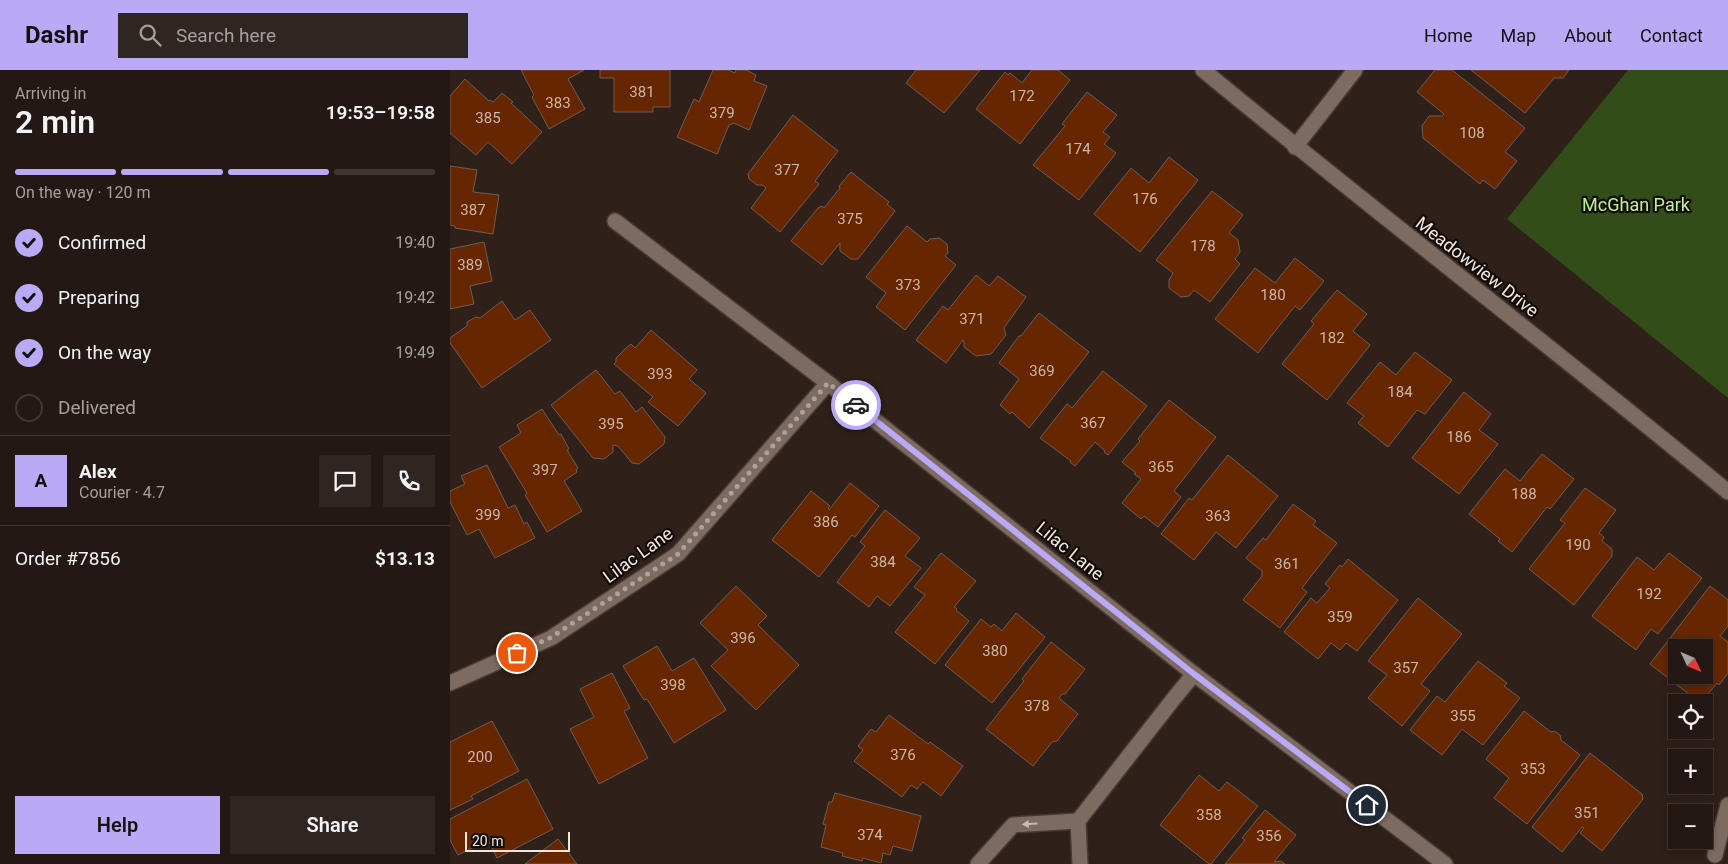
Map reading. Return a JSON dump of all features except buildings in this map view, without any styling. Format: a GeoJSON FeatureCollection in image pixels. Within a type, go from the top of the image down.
{"type":"FeatureCollection","features":[{"type":"Feature","properties":{"kind":"street","name":"Meadowview Drive"},"geometry":{"type":"LineString","coordinates":[[1203,70],[1296,147],[1638,418],[1728,492]]}},
{"type":"Feature","properties":{"kind":"street"},"geometry":{"type":"LineString","coordinates":[[1296,147],[1355,70]]}},
{"type":"Feature","properties":{"kind":"street","name":"Lilac Lane"},"geometry":{"type":"LineString","coordinates":[[615,221],[828,383],[1194,674],[1445,864]]}},
{"type":"Feature","properties":{"kind":"street","name":"Lilac Lane"},"geometry":{"type":"LineString","coordinates":[[450,684],[550,638],[678,554],[828,383]]}},
{"type":"Feature","properties":{"kind":"street"},"geometry":{"type":"LineString","coordinates":[[1080,864],[1078,821],[1194,674]]}},
{"type":"Feature","properties":{"kind":"street"},"geometry":{"type":"LineString","coordinates":[[1711,859],[1728,805]]}},
{"type":"Feature","properties":{"kind":"street"},"geometry":{"type":"LineString","coordinates":[[978,864],[1013,825],[1078,821]]}},
{"type":"Feature","properties":{"kind":"street"},"geometry":{"type":"LineString","coordinates":[[1711,859],[1728,846]]}},
{"type":"Feature","properties":{"kind":"green space","name":"McGhan Park"},"geometry":{"type":"Polygon","coordinates":[[[1628,70],[1728,70],[1728,398],[1507,219],[1628,70]]]}},
{"type":"Feature","properties":{"kind":"way so far"},"geometry":{"type":"LineString","coordinates":[[517,653],[550,638],[678,554],[828,383],[856,405]]}},
{"type":"Feature","properties":{"kind":"route"},"geometry":{"type":"LineString","coordinates":[[856,405],[1194,674],[1367,805]]}}]}
